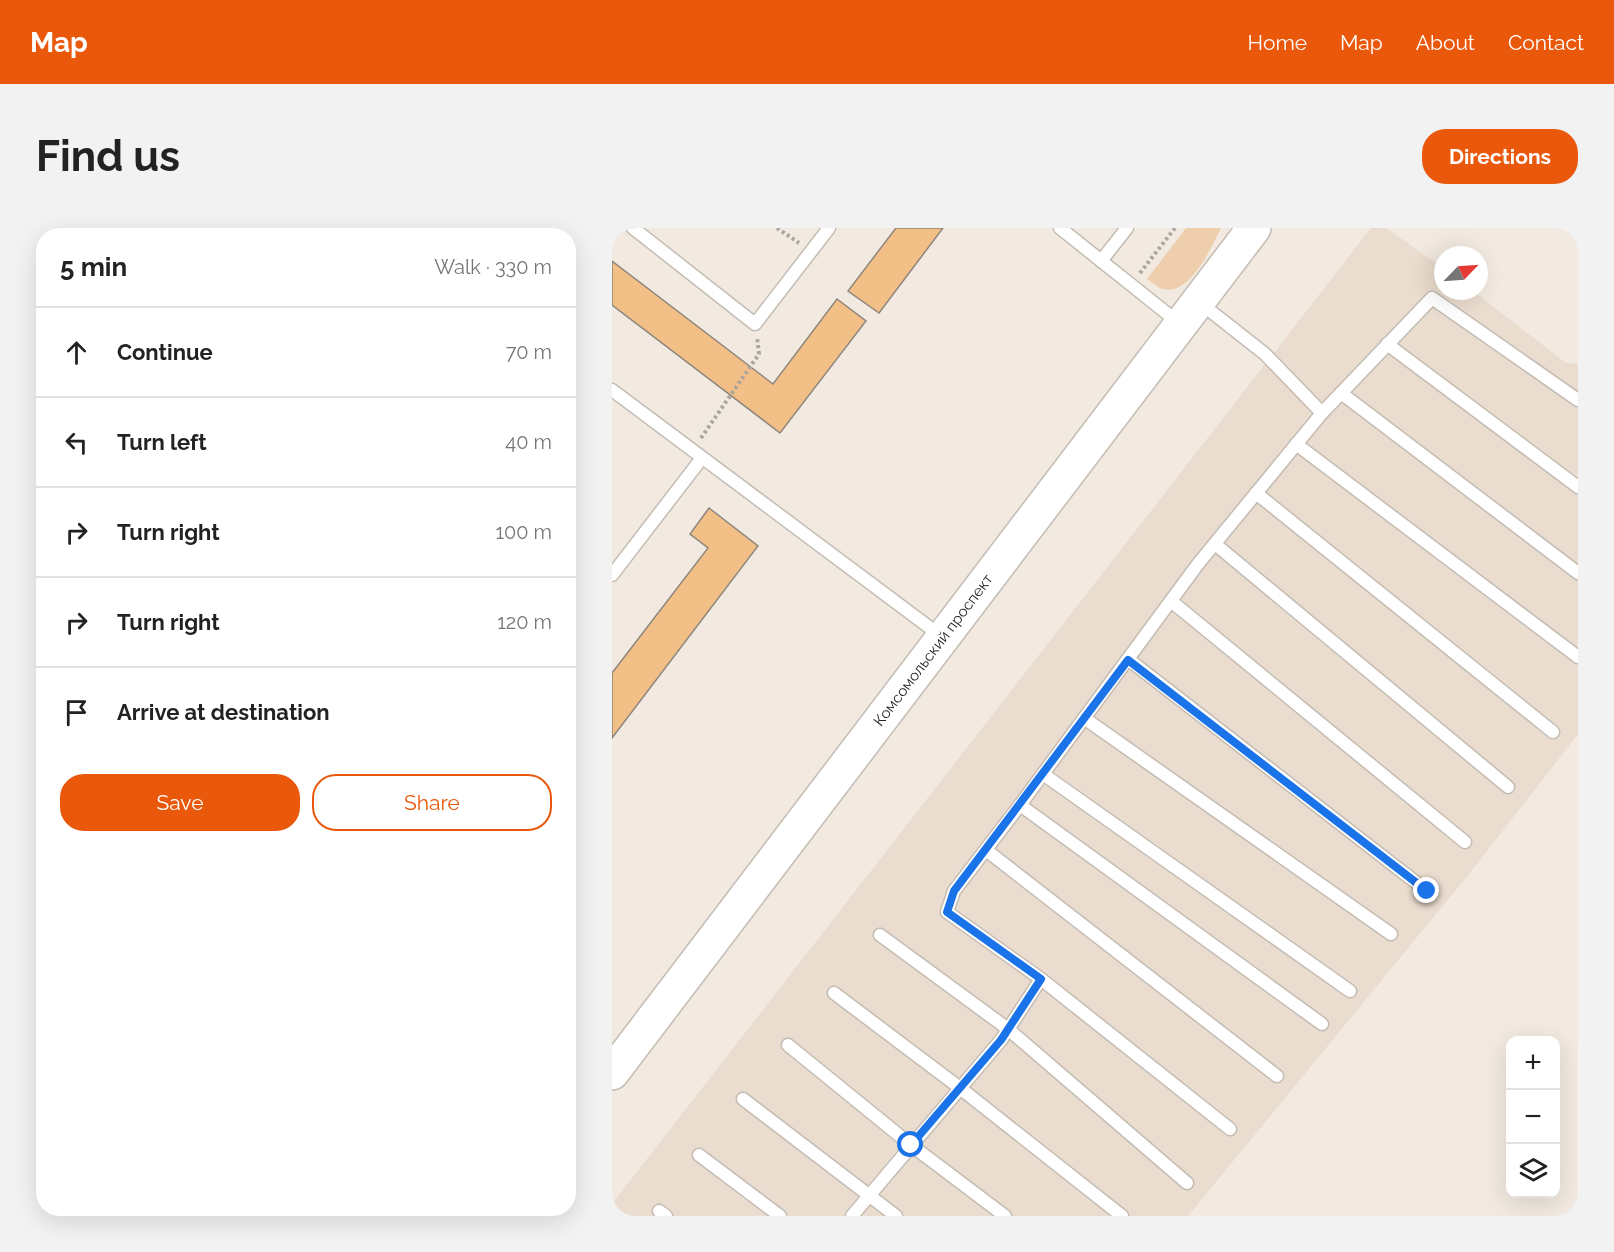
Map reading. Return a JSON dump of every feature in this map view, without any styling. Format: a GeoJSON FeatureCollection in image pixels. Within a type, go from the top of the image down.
{"type":"FeatureCollection","features":[{"type":"Feature","properties":{"kind":"street","name":"Комсомольский проспект"},"geometry":{"type":"LineString","coordinates":[[612,1073],[1254,228]]}},
{"type":"Feature","properties":{"kind":"lane"},"geometry":{"type":"LineString","coordinates":[[633,228],[755,324],[829,228]]}},
{"type":"Feature","properties":{"kind":"lane"},"geometry":{"type":"LineString","coordinates":[[1060,228],[1131,285],[1265,354],[1322,413]]}},
{"type":"Feature","properties":{"kind":"lane"},"geometry":{"type":"LineString","coordinates":[[1101,261],[1126,228]]}},
{"type":"Feature","properties":{"kind":"lane"},"geometry":{"type":"LineString","coordinates":[[1230,1129],[1041,979],[947,912],[954,891],[1171,601],[1256,493],[1322,413],[1432,298],[1578,400]]}},
{"type":"Feature","properties":{"kind":"lane"},"geometry":{"type":"LineString","coordinates":[[1387,344],[1578,487]]}},
{"type":"Feature","properties":{"kind":"lane"},"geometry":{"type":"LineString","coordinates":[[612,390],[942,637]]}},
{"type":"Feature","properties":{"kind":"lane"},"geometry":{"type":"LineString","coordinates":[[1341,393],[1578,573]]}},
{"type":"Feature","properties":{"kind":"lane"},"geometry":{"type":"LineString","coordinates":[[1296,444],[1578,657]]}},
{"type":"Feature","properties":{"kind":"lane"},"geometry":{"type":"LineString","coordinates":[[612,575],[697,454]]}},
{"type":"Feature","properties":{"kind":"lane"},"geometry":{"type":"LineString","coordinates":[[1256,493],[1553,732]]}},
{"type":"Feature","properties":{"kind":"lane"},"geometry":{"type":"LineString","coordinates":[[1215,544],[1508,787]]}},
{"type":"Feature","properties":{"kind":"lane"},"geometry":{"type":"LineString","coordinates":[[1171,601],[1465,842]]}},
{"type":"Feature","properties":{"kind":"lane"},"geometry":{"type":"LineString","coordinates":[[1128,660],[1427,891]]}},
{"type":"Feature","properties":{"kind":"lane"},"geometry":{"type":"LineString","coordinates":[[1084,718],[1391,934]]}},
{"type":"Feature","properties":{"kind":"lane"},"geometry":{"type":"LineString","coordinates":[[1043,774],[1350,991]]}},
{"type":"Feature","properties":{"kind":"lane"},"geometry":{"type":"LineString","coordinates":[[1020,805],[1322,1024]]}},
{"type":"Feature","properties":{"kind":"lane"},"geometry":{"type":"LineString","coordinates":[[986,850],[1277,1076]]}},
{"type":"Feature","properties":{"kind":"lane"},"geometry":{"type":"LineString","coordinates":[[880,935],[1008,1029],[1187,1183]]}},
{"type":"Feature","properties":{"kind":"lane"},"geometry":{"type":"LineString","coordinates":[[852,1216],[1008,1029],[1041,979]]}},
{"type":"Feature","properties":{"kind":"lane"},"geometry":{"type":"LineString","coordinates":[[834,993],[960,1088],[1122,1216]]}},
{"type":"Feature","properties":{"kind":"lane"},"geometry":{"type":"LineString","coordinates":[[788,1045],[911,1145],[1005,1216]]}},
{"type":"Feature","properties":{"kind":"lane"},"geometry":{"type":"LineString","coordinates":[[743,1099],[896,1216]]}},
{"type":"Feature","properties":{"kind":"lane"},"geometry":{"type":"LineString","coordinates":[[699,1155],[780,1216]]}},
{"type":"Feature","properties":{"kind":"path"},"geometry":{"type":"LineString","coordinates":[[777,228],[811,251]]}},
{"type":"Feature","properties":{"kind":"path"},"geometry":{"type":"LineString","coordinates":[[1131,285],[1175,228]]}},
{"type":"Feature","properties":{"kind":"path"},"geometry":{"type":"LineString","coordinates":[[697,454],[759,354],[755,324]]}},
{"type":"Feature","properties":{"kind":"shaded area"},"geometry":{"type":"Polygon","coordinates":[[[1186,228],[1221,228],[1191,278],[1173,289],[1163,289],[1147,279],[1186,228]]]}},
{"type":"Feature","properties":{"kind":"shaded area"},"geometry":{"type":"Polygon","coordinates":[[[1371,228],[1386,228],[1434,262],[1434,300],[1485,300],[1566,363],[1578,364],[1578,734],[1473,869],[1188,1216],[612,1216],[612,1204],[1371,228]]]}},
{"type":"Feature","properties":{"kind":"building"},"geometry":{"type":"Polygon","coordinates":[[[896,228],[943,228],[879,313],[848,291],[896,228]]]}},
{"type":"Feature","properties":{"kind":"building"},"geometry":{"type":"Polygon","coordinates":[[[612,261],[773,384],[837,299],[866,321],[780,433],[612,305],[612,261]]]}},
{"type":"Feature","properties":{"kind":"building"},"geometry":{"type":"Polygon","coordinates":[[[709,508],[758,546],[612,738],[612,673],[708,548],[690,534],[709,508]]]}},
{"type":"Feature","properties":{"kind":"route"},"geometry":{"type":"LineString","coordinates":[[911,1145],[1001,1040],[1041,979],[947,912],[954,891],[1128,660],[1427,891]]}}]}
